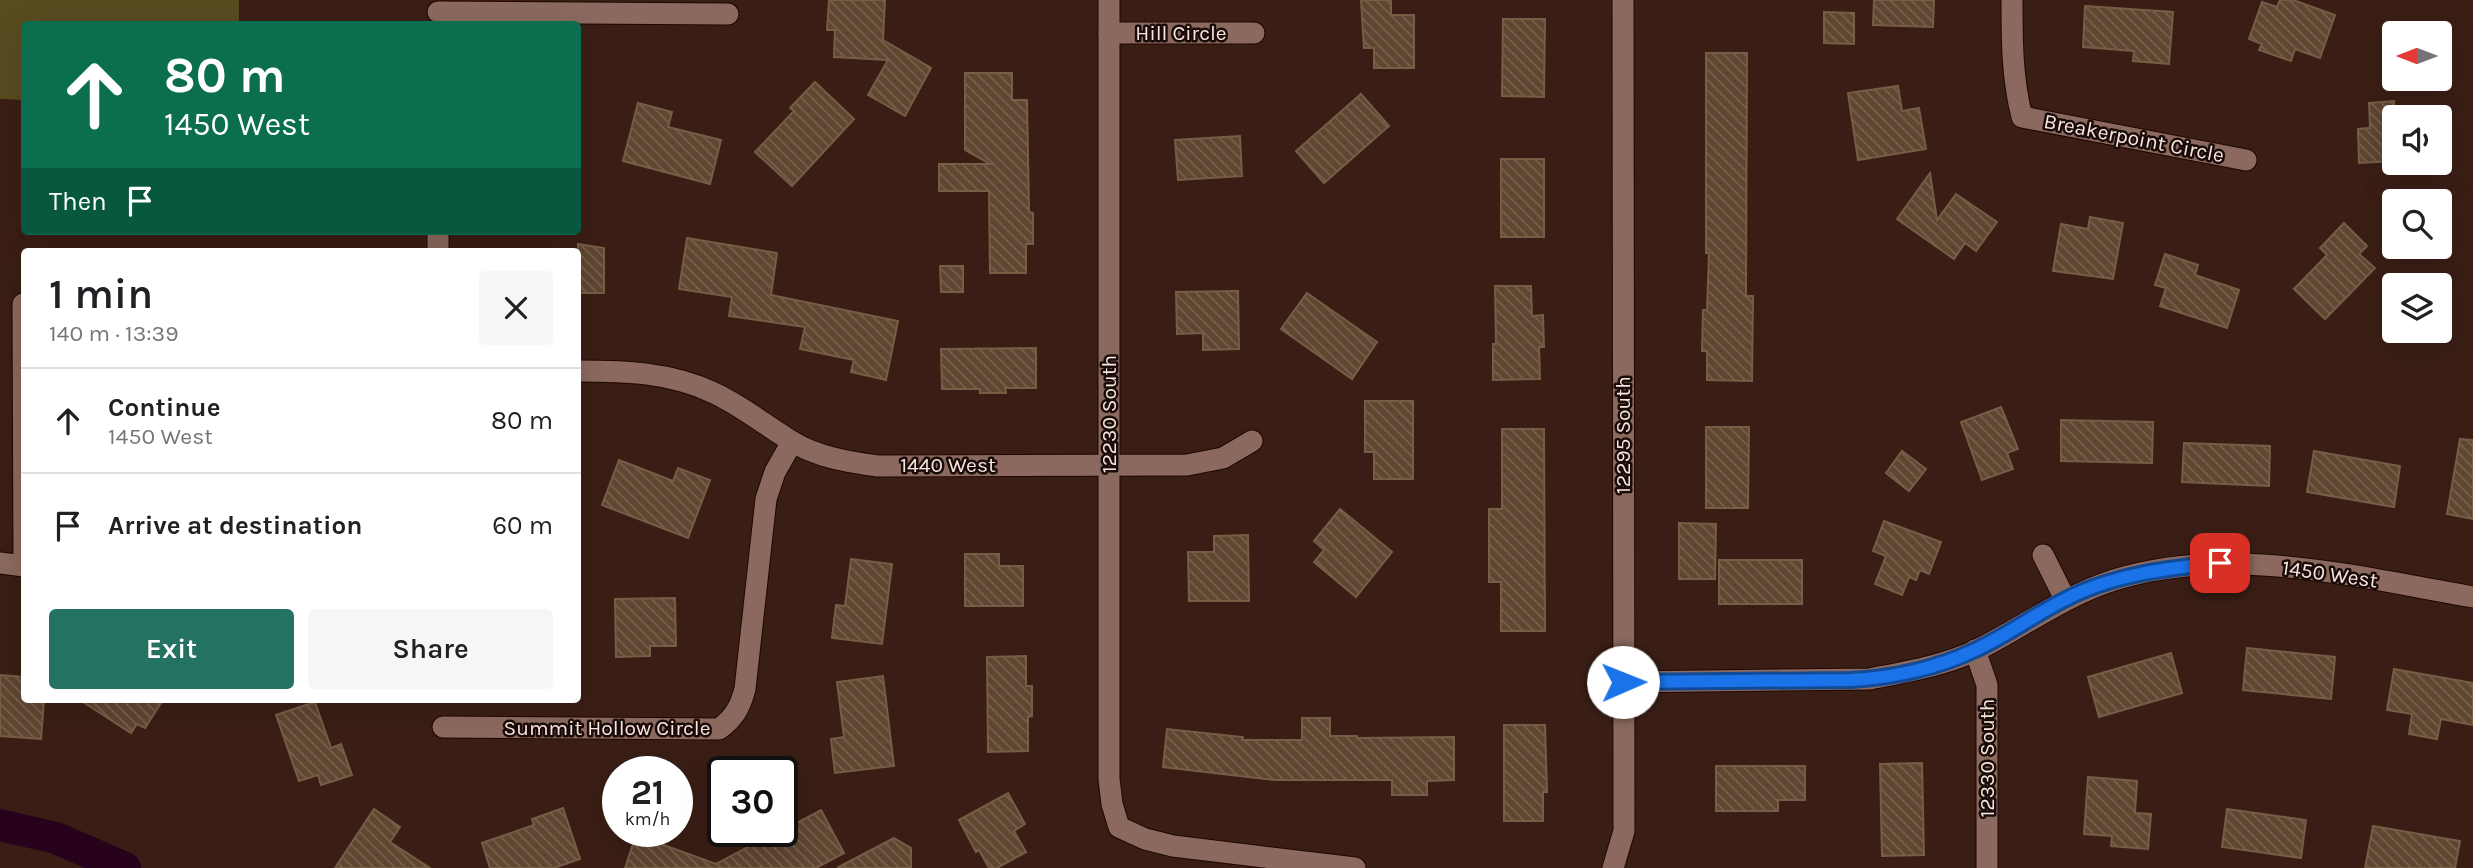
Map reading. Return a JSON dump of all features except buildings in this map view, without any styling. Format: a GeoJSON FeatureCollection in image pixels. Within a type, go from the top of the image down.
{"type":"FeatureCollection","features":[{"type":"Feature","properties":{"kind":"street","name":"12230 South"},"geometry":{"type":"LineString","coordinates":[[1109,0],[1109,779],[1112,804],[1119,827],[1145,839],[1173,846],[1354,868]]}},
{"type":"Feature","properties":{"kind":"street","name":"12295 South"},"geometry":{"type":"LineString","coordinates":[[1613,868],[1623,831],[1623,0]]}},
{"type":"Feature","properties":{"kind":"street","name":"Breakerpoint Circle"},"geometry":{"type":"LineString","coordinates":[[2012,0],[2012,63],[2015,91],[2022,117],[2246,160]]}},
{"type":"Feature","properties":{"kind":"street"},"geometry":{"type":"LineString","coordinates":[[438,12],[728,14]]}},
{"type":"Feature","properties":{"kind":"street","name":"Hill Circle"},"geometry":{"type":"LineString","coordinates":[[1109,33],[1254,33]]}},
{"type":"Feature","properties":{"kind":"street","name":"1440 West"},"geometry":{"type":"LineString","coordinates":[[581,371],[621,371],[667,377],[712,392],[753,414],[792,442],[819,454],[878,466],[1187,465],[1223,458],[1252,441]]}},
{"type":"Feature","properties":{"kind":"street","name":"Summit Hollow Circle"},"geometry":{"type":"LineString","coordinates":[[443,727],[719,729],[732,720],[741,706],[745,689],[766,499],[775,472],[792,442]]}},
{"type":"Feature","properties":{"kind":"street"},"geometry":{"type":"LineString","coordinates":[[2043,555],[2065,599]]}},
{"type":"Feature","properties":{"kind":"street"},"geometry":{"type":"LineString","coordinates":[[0,563],[21,566]]}},
{"type":"Feature","properties":{"kind":"street","name":"1450 West"},"geometry":{"type":"LineString","coordinates":[[1623,682],[1869,679],[1941,663],[1975,650],[2065,599],[2115,580],[2167,569],[2220,563],[2332,573],[2473,597]]}},
{"type":"Feature","properties":{"kind":"street","name":"12330 South"},"geometry":{"type":"LineString","coordinates":[[1975,650],[1987,685],[1987,868]]}},
{"type":"Feature","properties":{"kind":"shaded area"},"geometry":{"type":"Polygon","coordinates":[[[0,0],[239,0],[239,21],[21,21],[21,100],[0,99],[0,0]]]}},
{"type":"Feature","properties":{"kind":"waterway"},"geometry":{"type":"LineString","coordinates":[[0,825],[56,838],[125,868]]}},
{"type":"Feature","properties":{"kind":"route"},"geometry":{"type":"LineString","coordinates":[[1623,682],[1850,680],[1905,672],[1941,663],[1975,650],[2065,599],[2115,580],[2167,569],[2220,563]]}}]}
